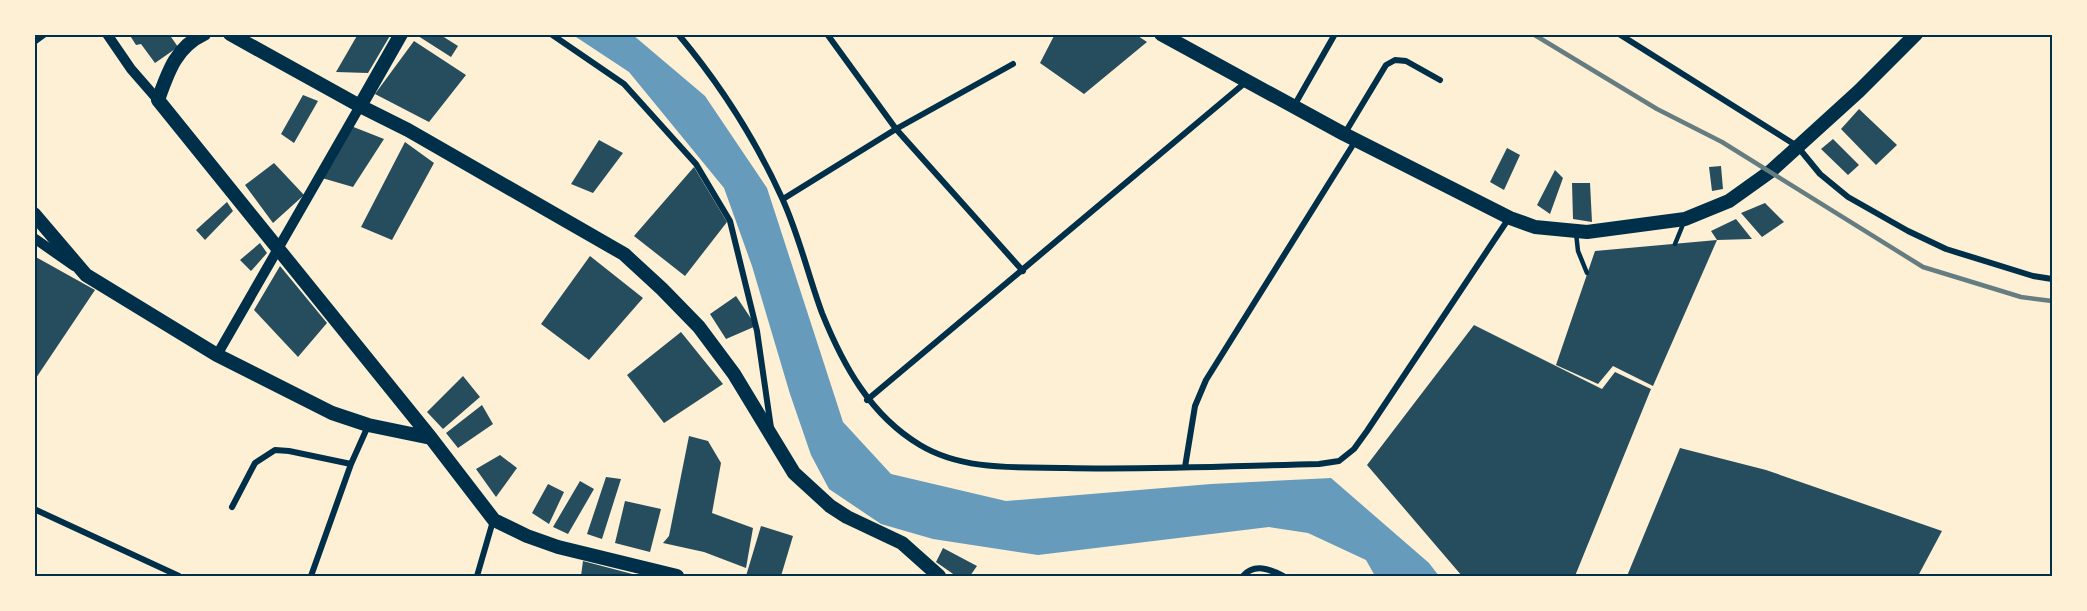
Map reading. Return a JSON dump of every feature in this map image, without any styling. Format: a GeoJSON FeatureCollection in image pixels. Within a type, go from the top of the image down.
{"type":"FeatureCollection","features":[{"type":"Feature","properties":{"kind":"main road"},"geometry":{"type":"LineString","coordinates":[[204,34],[180,51],[170,68],[158,100],[431,438],[494,520],[558,548],[677,576]]}},
{"type":"Feature","properties":{"kind":"main road"},"geometry":{"type":"LineString","coordinates":[[230,34],[408,130],[624,254],[699,327],[734,374],[794,473],[830,506],[847,517],[902,543],[939,576]]}},
{"type":"Feature","properties":{"kind":"main road"},"geometry":{"type":"LineString","coordinates":[[360,106],[400,34]]}},
{"type":"Feature","properties":{"kind":"main road"},"geometry":{"type":"LineString","coordinates":[[1161,34],[1350,137],[1510,218],[1535,227],[1587,232],[1685,219],[1729,201],[1771,171],[1859,91],[1917,34]]}},
{"type":"Feature","properties":{"kind":"main road"},"geometry":{"type":"LineString","coordinates":[[34,214],[86,275],[217,356],[332,413],[368,425],[431,438]]}},
{"type":"Feature","properties":{"kind":"street"},"geometry":{"type":"LineString","coordinates":[[34,42],[45,34]]}},
{"type":"Feature","properties":{"kind":"street"},"geometry":{"type":"LineString","coordinates":[[107,34],[131,69],[158,100]]}},
{"type":"Feature","properties":{"kind":"street"},"geometry":{"type":"LineString","coordinates":[[551,34],[624,84],[696,164],[730,220],[758,330],[773,438]]}},
{"type":"Feature","properties":{"kind":"street"},"geometry":{"type":"LineString","coordinates":[[678,34],[726,95],[783,199],[834,342],[867,400],[903,433],[920,445],[939,455],[965,462],[997,466],[1115,469],[1319,464],[1340,461],[1354,449],[1367,431],[1510,218]]}},
{"type":"Feature","properties":{"kind":"street"},"geometry":{"type":"LineString","coordinates":[[827,34],[896,129],[1023,271]]}},
{"type":"Feature","properties":{"kind":"street"},"geometry":{"type":"LineString","coordinates":[[1294,106],[1335,34]]}},
{"type":"Feature","properties":{"kind":"street"},"geometry":{"type":"LineString","coordinates":[[1619,34],[1797,146],[1820,174],[1848,197],[1908,231],[1946,249],[2033,276],[2052,279]]}},
{"type":"Feature","properties":{"kind":"street"},"geometry":{"type":"LineString","coordinates":[[1185,467],[1195,406],[1206,380],[1350,137],[1386,65],[1395,60],[1406,61],[1440,80]]}},
{"type":"Feature","properties":{"kind":"street"},"geometry":{"type":"LineString","coordinates":[[783,199],[896,129],[1013,64]]}},
{"type":"Feature","properties":{"kind":"street"},"geometry":{"type":"LineString","coordinates":[[867,400],[1248,81]]}},
{"type":"Feature","properties":{"kind":"street"},"geometry":{"type":"LineString","coordinates":[[217,356],[360,106]]}},
{"type":"Feature","properties":{"kind":"street"},"geometry":{"type":"LineString","coordinates":[[34,238],[86,275]]}},
{"type":"Feature","properties":{"kind":"street"},"geometry":{"type":"LineString","coordinates":[[311,576],[351,464],[368,425]]}},
{"type":"Feature","properties":{"kind":"street"},"geometry":{"type":"LineString","coordinates":[[232,507],[255,463],[275,450],[351,464]]}},
{"type":"Feature","properties":{"kind":"street"},"geometry":{"type":"LineString","coordinates":[[34,510],[179,576]]}},
{"type":"Feature","properties":{"kind":"street"},"geometry":{"type":"LineString","coordinates":[[477,576],[494,520]]}},
{"type":"Feature","properties":{"kind":"street"},"geometry":{"type":"LineString","coordinates":[[1243,576],[1247,571],[1256,568],[1270,570],[1283,576]]}},
{"type":"Feature","properties":{"kind":"lane"},"geometry":{"type":"LineString","coordinates":[[1676,244],[1685,219]]}},
{"type":"Feature","properties":{"kind":"lane"},"geometry":{"type":"LineString","coordinates":[[1575,231],[1578,251],[1587,273]]}},
{"type":"Feature","properties":{"kind":"water"},"geometry":{"type":"Polygon","coordinates":[[[573,35],[633,35],[705,96],[767,188],[843,422],[891,474],[1006,501],[1211,484],[1331,478],[1429,563],[1439,576],[1375,576],[1366,560],[1308,533],[1269,527],[1038,555],[933,539],[881,524],[829,489],[811,455],[790,394],[752,266],[724,188],[629,72],[573,35]]]}},
{"type":"Feature","properties":{"kind":"building"},"geometry":{"type":"Polygon","coordinates":[[[129,34],[169,34],[178,47],[155,63],[141,44],[136,45],[129,34]]]}},
{"type":"Feature","properties":{"kind":"building"},"geometry":{"type":"Polygon","coordinates":[[[358,34],[391,34],[368,73],[336,72],[358,34]]]}},
{"type":"Feature","properties":{"kind":"building"},"geometry":{"type":"Polygon","coordinates":[[[415,34],[439,34],[458,46],[451,57],[415,34]]]}},
{"type":"Feature","properties":{"kind":"building"},"geometry":{"type":"Polygon","coordinates":[[[1055,34],[1135,34],[1147,42],[1084,94],[1040,63],[1055,34]]]}},
{"type":"Feature","properties":{"kind":"building"},"geometry":{"type":"Polygon","coordinates":[[[414,41],[466,75],[429,122],[375,94],[414,41]]]}},
{"type":"Feature","properties":{"kind":"building"},"geometry":{"type":"Polygon","coordinates":[[[303,95],[318,101],[294,143],[281,134],[303,95]]]}},
{"type":"Feature","properties":{"kind":"building"},"geometry":{"type":"Polygon","coordinates":[[[1859,109],[1897,145],[1876,165],[1841,129],[1859,109]]]}},
{"type":"Feature","properties":{"kind":"building"},"geometry":{"type":"Polygon","coordinates":[[[351,126],[384,139],[353,187],[322,178],[351,126]]]}},
{"type":"Feature","properties":{"kind":"building"},"geometry":{"type":"Polygon","coordinates":[[[1833,139],[1859,165],[1848,175],[1821,149],[1833,139]]]}},
{"type":"Feature","properties":{"kind":"building"},"geometry":{"type":"Polygon","coordinates":[[[599,140],[623,153],[593,193],[571,184],[599,140]]]}},
{"type":"Feature","properties":{"kind":"building"},"geometry":{"type":"Polygon","coordinates":[[[405,142],[434,163],[392,240],[361,227],[405,142]]]}},
{"type":"Feature","properties":{"kind":"building"},"geometry":{"type":"Polygon","coordinates":[[[1507,148],[1520,155],[1504,190],[1490,182],[1507,148]]]}},
{"type":"Feature","properties":{"kind":"building"},"geometry":{"type":"Polygon","coordinates":[[[274,163],[304,195],[273,223],[245,185],[274,163]]]}},
{"type":"Feature","properties":{"kind":"building"},"geometry":{"type":"Polygon","coordinates":[[[1721,166],[1723,189],[1712,191],[1709,167],[1721,166]]]}},
{"type":"Feature","properties":{"kind":"building"},"geometry":{"type":"Polygon","coordinates":[[[694,167],[727,222],[685,276],[634,236],[694,167]]]}},
{"type":"Feature","properties":{"kind":"building"},"geometry":{"type":"Polygon","coordinates":[[[1555,170],[1563,178],[1550,214],[1537,205],[1555,170]]]}},
{"type":"Feature","properties":{"kind":"building"},"geometry":{"type":"Polygon","coordinates":[[[1572,183],[1590,183],[1592,222],[1573,219],[1572,183]]]}},
{"type":"Feature","properties":{"kind":"building"},"geometry":{"type":"Polygon","coordinates":[[[227,202],[233,211],[205,240],[196,230],[227,202]]]}},
{"type":"Feature","properties":{"kind":"building"},"geometry":{"type":"Polygon","coordinates":[[[1765,203],[1784,222],[1762,237],[1741,213],[1765,203]]]}},
{"type":"Feature","properties":{"kind":"building"},"geometry":{"type":"Polygon","coordinates":[[[1736,219],[1752,239],[1717,240],[1711,231],[1736,219]]]}},
{"type":"Feature","properties":{"kind":"building"},"geometry":{"type":"Polygon","coordinates":[[[1717,240],[1653,386],[1613,366],[1598,384],[1556,365],[1595,251],[1717,240]]]}},
{"type":"Feature","properties":{"kind":"building"},"geometry":{"type":"Polygon","coordinates":[[[260,243],[267,253],[251,271],[240,260],[260,243]]]}},
{"type":"Feature","properties":{"kind":"building"},"geometry":{"type":"Polygon","coordinates":[[[34,256],[95,290],[34,381],[34,256]]]}},
{"type":"Feature","properties":{"kind":"building"},"geometry":{"type":"Polygon","coordinates":[[[590,256],[643,298],[589,360],[541,324],[590,256]]]}},
{"type":"Feature","properties":{"kind":"building"},"geometry":{"type":"Polygon","coordinates":[[[280,266],[327,323],[298,357],[254,310],[280,266]]]}},
{"type":"Feature","properties":{"kind":"building"},"geometry":{"type":"Polygon","coordinates":[[[736,296],[756,326],[726,339],[710,314],[736,296]]]}},
{"type":"Feature","properties":{"kind":"building"},"geometry":{"type":"Polygon","coordinates":[[[1474,325],[1602,389],[1615,372],[1651,389],[1575,576],[1462,576],[1367,465],[1474,325]]]}},
{"type":"Feature","properties":{"kind":"building"},"geometry":{"type":"Polygon","coordinates":[[[681,332],[723,384],[664,423],[627,375],[681,332]]]}},
{"type":"Feature","properties":{"kind":"building"},"geometry":{"type":"Polygon","coordinates":[[[463,376],[480,397],[443,429],[427,412],[463,376]]]}},
{"type":"Feature","properties":{"kind":"building"},"geometry":{"type":"Polygon","coordinates":[[[482,405],[493,424],[458,448],[446,433],[482,405]]]}},
{"type":"Feature","properties":{"kind":"building"},"geometry":{"type":"Polygon","coordinates":[[[689,436],[708,441],[721,463],[712,513],[753,528],[746,568],[704,552],[663,543],[669,536],[689,436]]]}},
{"type":"Feature","properties":{"kind":"building"},"geometry":{"type":"Polygon","coordinates":[[[1680,448],[1766,470],[1942,531],[1918,576],[1627,576],[1680,448]]]}},
{"type":"Feature","properties":{"kind":"building"},"geometry":{"type":"Polygon","coordinates":[[[500,455],[517,468],[496,497],[476,469],[500,455]]]}},
{"type":"Feature","properties":{"kind":"building"},"geometry":{"type":"Polygon","coordinates":[[[606,477],[621,479],[602,539],[587,534],[606,477]]]}},
{"type":"Feature","properties":{"kind":"building"},"geometry":{"type":"Polygon","coordinates":[[[580,481],[594,489],[568,534],[553,527],[580,481]]]}},
{"type":"Feature","properties":{"kind":"building"},"geometry":{"type":"Polygon","coordinates":[[[548,484],[564,492],[549,524],[532,513],[548,484]]]}},
{"type":"Feature","properties":{"kind":"building"},"geometry":{"type":"Polygon","coordinates":[[[625,501],[661,509],[650,552],[615,543],[625,501]]]}},
{"type":"Feature","properties":{"kind":"building"},"geometry":{"type":"Polygon","coordinates":[[[761,526],[793,536],[781,576],[746,576],[761,526]]]}},
{"type":"Feature","properties":{"kind":"building"},"geometry":{"type":"Polygon","coordinates":[[[943,548],[977,566],[970,576],[956,576],[936,562],[943,548]]]}},
{"type":"Feature","properties":{"kind":"building"},"geometry":{"type":"Polygon","coordinates":[[[583,561],[640,576],[581,576],[583,561]]]}},
{"type":"Feature","properties":{"kind":"railway"},"geometry":{"type":"LineString","coordinates":[[1533,34],[1657,109],[1722,142],[1923,267],[2021,297],[2052,301]]}}]}
